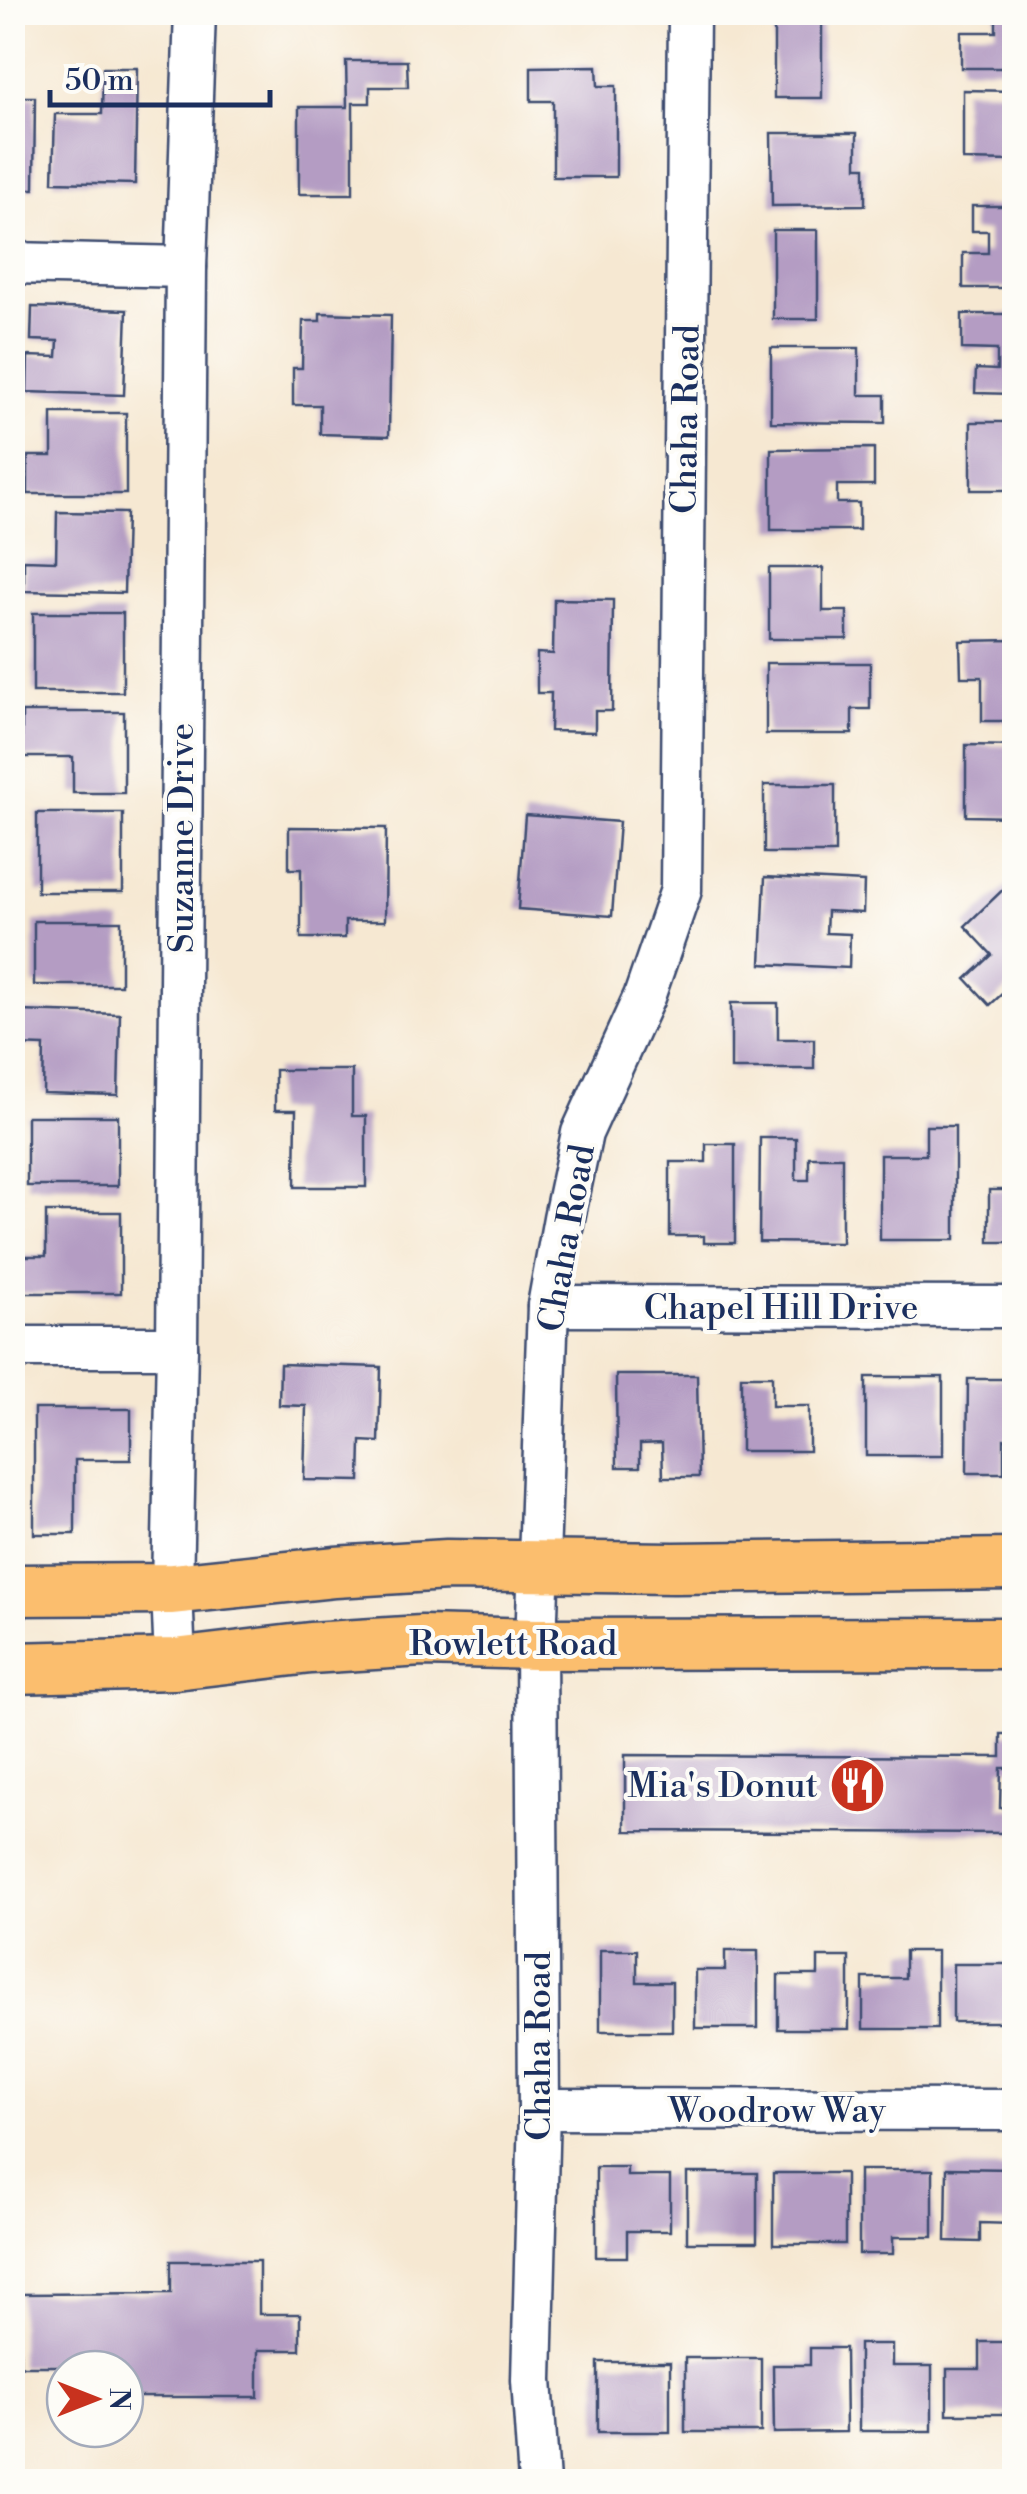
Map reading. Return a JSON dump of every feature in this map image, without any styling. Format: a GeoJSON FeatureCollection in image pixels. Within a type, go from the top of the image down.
{"type":"FeatureCollection","features":[{"type":"Feature","properties":{"kind":"main road"},"geometry":{"type":"LineString","coordinates":[[12,1590],[172,1589],[402,1567],[1014,1564]]}},
{"type":"Feature","properties":{"kind":"main road","name":"Rowlett Road"},"geometry":{"type":"LineString","coordinates":[[12,1668],[175,1664],[310,1648],[422,1641],[536,1644],[1013,1637]]}},
{"type":"Feature","properties":{"kind":"street","name":"Suzanne Drive"},"geometry":{"type":"LineString","coordinates":[[175,1664],[172,1589],[186,268],[196,12]]}},
{"type":"Feature","properties":{"kind":"street","name":"Chaha Road"},"geometry":{"type":"LineString","coordinates":[[539,2482],[532,2380],[538,2110],[536,1644],[548,1306],[582,1133],[644,997],[680,890],[689,12]]}},
{"type":"Feature","properties":{"kind":"street"},"geometry":{"type":"LineString","coordinates":[[12,263],[186,268]]}},
{"type":"Feature","properties":{"kind":"street","name":"Chapel Hill Drive"},"geometry":{"type":"LineString","coordinates":[[548,1306],[1014,1307]]}},
{"type":"Feature","properties":{"kind":"street"},"geometry":{"type":"LineString","coordinates":[[12,1347],[177,1347]]}},
{"type":"Feature","properties":{"kind":"street","name":"Woodrow Way"},"geometry":{"type":"LineString","coordinates":[[538,2110],[1014,2110]]}},
{"type":"Feature","properties":{"kind":"building"},"geometry":{"type":"Polygon","coordinates":[[[774,12],[822,12],[822,98],[774,98],[774,12]]]}},
{"type":"Feature","properties":{"kind":"building"},"geometry":{"type":"Polygon","coordinates":[[[996,12],[1014,12],[1014,68],[961,68],[961,32],[996,32],[996,12]]]}},
{"type":"Feature","properties":{"kind":"building"},"geometry":{"type":"Polygon","coordinates":[[[346,61],[407,61],[408,87],[370,87],[370,103],[353,103],[353,194],[299,194],[299,107],[347,107],[346,61]]]}},
{"type":"Feature","properties":{"kind":"building"},"geometry":{"type":"Polygon","coordinates":[[[597,66],[598,86],[616,86],[616,177],[553,177],[553,101],[531,101],[531,67],[597,66]]]}},
{"type":"Feature","properties":{"kind":"building"},"geometry":{"type":"Polygon","coordinates":[[[103,68],[137,68],[135,184],[53,182],[55,114],[102,114],[103,68]]]}},
{"type":"Feature","properties":{"kind":"building"},"geometry":{"type":"Polygon","coordinates":[[[963,90],[1014,91],[1014,161],[963,160],[963,90]]]}},
{"type":"Feature","properties":{"kind":"building"},"geometry":{"type":"Polygon","coordinates":[[[12,97],[35,97],[34,189],[12,189],[12,97]]]}},
{"type":"Feature","properties":{"kind":"building"},"geometry":{"type":"Polygon","coordinates":[[[771,133],[857,133],[857,167],[865,167],[865,205],[772,206],[771,133]]]}},
{"type":"Feature","properties":{"kind":"building"},"geometry":{"type":"Polygon","coordinates":[[[972,206],[1014,206],[1014,288],[963,288],[963,253],[988,253],[988,231],[972,231],[972,206]]]}},
{"type":"Feature","properties":{"kind":"building"},"geometry":{"type":"Polygon","coordinates":[[[773,230],[818,230],[818,319],[773,319],[773,230]]]}},
{"type":"Feature","properties":{"kind":"building"},"geometry":{"type":"Polygon","coordinates":[[[32,307],[127,310],[124,395],[27,392],[28,356],[57,357],[58,341],[31,340],[32,307]]]}},
{"type":"Feature","properties":{"kind":"building"},"geometry":{"type":"Polygon","coordinates":[[[320,313],[391,315],[389,436],[320,434],[320,405],[293,405],[293,368],[302,368],[303,321],[320,321],[320,313]]]}},
{"type":"Feature","properties":{"kind":"building"},"geometry":{"type":"Polygon","coordinates":[[[962,314],[1014,314],[1014,394],[975,393],[976,369],[997,370],[997,350],[962,349],[962,314]]]}},
{"type":"Feature","properties":{"kind":"building"},"geometry":{"type":"Polygon","coordinates":[[[771,348],[859,348],[859,395],[885,395],[885,423],[771,422],[771,348]]]}},
{"type":"Feature","properties":{"kind":"building"},"geometry":{"type":"Polygon","coordinates":[[[52,413],[126,413],[126,494],[28,494],[28,456],[52,456],[52,413]]]}},
{"type":"Feature","properties":{"kind":"building"},"geometry":{"type":"Polygon","coordinates":[[[971,422],[1014,422],[1014,490],[971,490],[971,422]]]}},
{"type":"Feature","properties":{"kind":"building"},"geometry":{"type":"Polygon","coordinates":[[[874,448],[874,485],[837,485],[837,503],[859,503],[859,530],[771,530],[771,449],[874,448]]]}},
{"type":"Feature","properties":{"kind":"building"},"geometry":{"type":"Polygon","coordinates":[[[57,512],[126,513],[124,593],[24,591],[24,560],[56,561],[57,512]]]}},
{"type":"Feature","properties":{"kind":"building"},"geometry":{"type":"Polygon","coordinates":[[[769,568],[823,568],[823,611],[847,611],[847,639],[769,639],[769,568]]]}},
{"type":"Feature","properties":{"kind":"building"},"geometry":{"type":"Polygon","coordinates":[[[554,599],[613,600],[612,711],[595,711],[595,732],[550,731],[551,693],[537,693],[537,653],[553,654],[554,599]]]}},
{"type":"Feature","properties":{"kind":"building"},"geometry":{"type":"Polygon","coordinates":[[[33,613],[123,613],[123,692],[33,692],[33,613]]]}},
{"type":"Feature","properties":{"kind":"building"},"geometry":{"type":"Polygon","coordinates":[[[1014,640],[1014,721],[982,721],[982,677],[961,677],[960,641],[1014,640]]]}},
{"type":"Feature","properties":{"kind":"building"},"geometry":{"type":"Polygon","coordinates":[[[766,663],[870,663],[870,709],[852,709],[852,734],[766,734],[766,663]]]}},
{"type":"Feature","properties":{"kind":"building"},"geometry":{"type":"Polygon","coordinates":[[[22,712],[124,712],[124,793],[73,793],[73,757],[22,757],[22,712]]]}},
{"type":"Feature","properties":{"kind":"building"},"geometry":{"type":"Polygon","coordinates":[[[966,745],[1014,746],[1014,817],[966,816],[966,745]]]}},
{"type":"Feature","properties":{"kind":"building"},"geometry":{"type":"Polygon","coordinates":[[[764,785],[835,785],[835,853],[764,853],[764,785]]]}},
{"type":"Feature","properties":{"kind":"building"},"geometry":{"type":"Polygon","coordinates":[[[37,813],[123,813],[123,892],[37,892],[37,813]]]}},
{"type":"Feature","properties":{"kind":"building"},"geometry":{"type":"Polygon","coordinates":[[[525,815],[619,822],[612,916],[518,909],[525,815]]]}},
{"type":"Feature","properties":{"kind":"building"},"geometry":{"type":"Polygon","coordinates":[[[289,827],[386,828],[385,921],[345,921],[345,938],[301,938],[301,869],[289,869],[289,827]]]}},
{"type":"Feature","properties":{"kind":"building"},"geometry":{"type":"Polygon","coordinates":[[[765,877],[864,882],[863,913],[827,911],[826,933],[850,934],[849,968],[761,964],[765,877]]]}},
{"type":"Feature","properties":{"kind":"building"},"geometry":{"type":"Polygon","coordinates":[[[1014,879],[1014,983],[990,1005],[966,979],[992,955],[965,926],[1014,879]]]}},
{"type":"Feature","properties":{"kind":"building"},"geometry":{"type":"Polygon","coordinates":[[[34,921],[121,921],[121,985],[34,985],[34,921]]]}},
{"type":"Feature","properties":{"kind":"building"},"geometry":{"type":"Polygon","coordinates":[[[731,1003],[778,1003],[778,1039],[814,1039],[814,1069],[731,1069],[731,1003]]]}},
{"type":"Feature","properties":{"kind":"building"},"geometry":{"type":"Polygon","coordinates":[[[19,1011],[120,1014],[118,1095],[43,1093],[44,1046],[18,1045],[19,1011]]]}},
{"type":"Feature","properties":{"kind":"building"},"geometry":{"type":"Polygon","coordinates":[[[275,1070],[352,1070],[352,1116],[366,1116],[366,1187],[295,1187],[296,1110],[275,1110],[275,1070]]]}},
{"type":"Feature","properties":{"kind":"building"},"geometry":{"type":"Polygon","coordinates":[[[27,1116],[118,1116],[118,1186],[27,1186],[27,1116]]]}},
{"type":"Feature","properties":{"kind":"building"},"geometry":{"type":"Polygon","coordinates":[[[926,1126],[955,1126],[955,1240],[880,1240],[880,1155],[926,1155],[926,1126]]]}},
{"type":"Feature","properties":{"kind":"building"},"geometry":{"type":"Polygon","coordinates":[[[760,1138],[796,1138],[796,1180],[809,1180],[809,1157],[842,1157],[842,1243],[759,1242],[760,1138]]]}},
{"type":"Feature","properties":{"kind":"building"},"geometry":{"type":"Polygon","coordinates":[[[706,1144],[735,1144],[735,1243],[704,1243],[704,1236],[670,1236],[670,1162],[706,1162],[706,1144]]]}},
{"type":"Feature","properties":{"kind":"building"},"geometry":{"type":"Polygon","coordinates":[[[989,1190],[1014,1190],[1014,1242],[989,1242],[989,1190]]]}},
{"type":"Feature","properties":{"kind":"building"},"geometry":{"type":"Polygon","coordinates":[[[46,1212],[121,1212],[121,1293],[16,1293],[16,1256],[46,1256],[46,1212]]]}},
{"type":"Feature","properties":{"kind":"building"},"geometry":{"type":"Polygon","coordinates":[[[280,1364],[381,1367],[379,1442],[361,1441],[360,1481],[304,1480],[306,1406],[279,1405],[280,1364]]]}},
{"type":"Feature","properties":{"kind":"building"},"geometry":{"type":"Polygon","coordinates":[[[616,1375],[697,1375],[699,1477],[663,1477],[662,1443],[640,1444],[640,1467],[617,1467],[616,1375]]]}},
{"type":"Feature","properties":{"kind":"building"},"geometry":{"type":"Polygon","coordinates":[[[741,1376],[772,1376],[772,1406],[809,1406],[809,1451],[741,1451],[741,1376]]]}},
{"type":"Feature","properties":{"kind":"building"},"geometry":{"type":"Polygon","coordinates":[[[866,1377],[943,1377],[943,1456],[866,1456],[866,1377]]]}},
{"type":"Feature","properties":{"kind":"building"},"geometry":{"type":"Polygon","coordinates":[[[968,1379],[1014,1379],[1014,1439],[1004,1439],[1004,1473],[967,1473],[968,1379]]]}},
{"type":"Feature","properties":{"kind":"building"},"geometry":{"type":"Polygon","coordinates":[[[34,1409],[131,1409],[131,1460],[75,1460],[75,1534],[34,1534],[34,1409]]]}},
{"type":"Feature","properties":{"kind":"building"},"geometry":{"type":"Polygon","coordinates":[[[1001,1734],[1014,1734],[1014,1768],[1001,1768],[1000,1808],[1014,1808],[1014,1833],[625,1831],[625,1755],[1001,1757],[1001,1734]]]}},
{"type":"Feature","properties":{"kind":"building"},"geometry":{"type":"Polygon","coordinates":[[[600,1950],[637,1950],[637,1982],[672,1982],[672,2031],[600,2031],[600,1950]]]}},
{"type":"Feature","properties":{"kind":"building"},"geometry":{"type":"Polygon","coordinates":[[[725,1951],[758,1951],[758,2028],[695,2028],[695,1970],[725,1970],[725,1951]]]}},
{"type":"Feature","properties":{"kind":"building"},"geometry":{"type":"Polygon","coordinates":[[[905,1951],[937,1951],[937,2029],[863,2029],[863,1978],[905,1978],[905,1951]]]}},
{"type":"Feature","properties":{"kind":"building"},"geometry":{"type":"Polygon","coordinates":[[[818,1957],[849,1957],[849,2029],[778,2029],[778,1975],[818,1975],[818,1957]]]}},
{"type":"Feature","properties":{"kind":"building"},"geometry":{"type":"Polygon","coordinates":[[[953,1964],[1014,1964],[1014,2022],[953,2022],[953,1964]]]}},
{"type":"Feature","properties":{"kind":"building"},"geometry":{"type":"Polygon","coordinates":[[[596,2167],[627,2167],[627,2176],[670,2176],[670,2231],[627,2231],[627,2257],[596,2257],[596,2167]]]}},
{"type":"Feature","properties":{"kind":"building"},"geometry":{"type":"Polygon","coordinates":[[[947,2168],[1014,2169],[1014,2224],[980,2223],[980,2242],[946,2241],[947,2168]]]}},
{"type":"Feature","properties":{"kind":"building"},"geometry":{"type":"Polygon","coordinates":[[[859,2170],[933,2170],[933,2237],[893,2237],[893,2254],[859,2254],[859,2170]]]}},
{"type":"Feature","properties":{"kind":"building"},"geometry":{"type":"Polygon","coordinates":[[[687,2173],[757,2173],[757,2242],[687,2242],[687,2173]]]}},
{"type":"Feature","properties":{"kind":"building"},"geometry":{"type":"Polygon","coordinates":[[[773,2173],[845,2173],[845,2244],[773,2244],[773,2173]]]}},
{"type":"Feature","properties":{"kind":"building"},"geometry":{"type":"Polygon","coordinates":[[[171,2261],[259,2261],[259,2314],[300,2314],[300,2350],[258,2350],[258,2397],[145,2397],[145,2349],[45,2349],[45,2366],[20,2366],[20,2294],[171,2293],[171,2261]]]}},
{"type":"Feature","properties":{"kind":"building"},"geometry":{"type":"Polygon","coordinates":[[[980,2342],[1014,2342],[1014,2414],[947,2414],[947,2369],[980,2369],[980,2342]]]}},
{"type":"Feature","properties":{"kind":"building"},"geometry":{"type":"Polygon","coordinates":[[[859,2344],[892,2344],[892,2366],[932,2366],[932,2431],[859,2431],[859,2344]]]}},
{"type":"Feature","properties":{"kind":"building"},"geometry":{"type":"Polygon","coordinates":[[[810,2348],[845,2348],[846,2432],[774,2433],[773,2365],[810,2365],[810,2348]]]}},
{"type":"Feature","properties":{"kind":"building"},"geometry":{"type":"Polygon","coordinates":[[[685,2358],[761,2358],[761,2432],[685,2432],[685,2358]]]}},
{"type":"Feature","properties":{"kind":"building"},"geometry":{"type":"Polygon","coordinates":[[[598,2362],[670,2362],[670,2432],[598,2432],[598,2362]]]}},
{"type":"Feature","properties":{"kind":"place","name":"Mia's Donut"},"geometry":{"type":"Point","coordinates":[857,1785]}}]}
